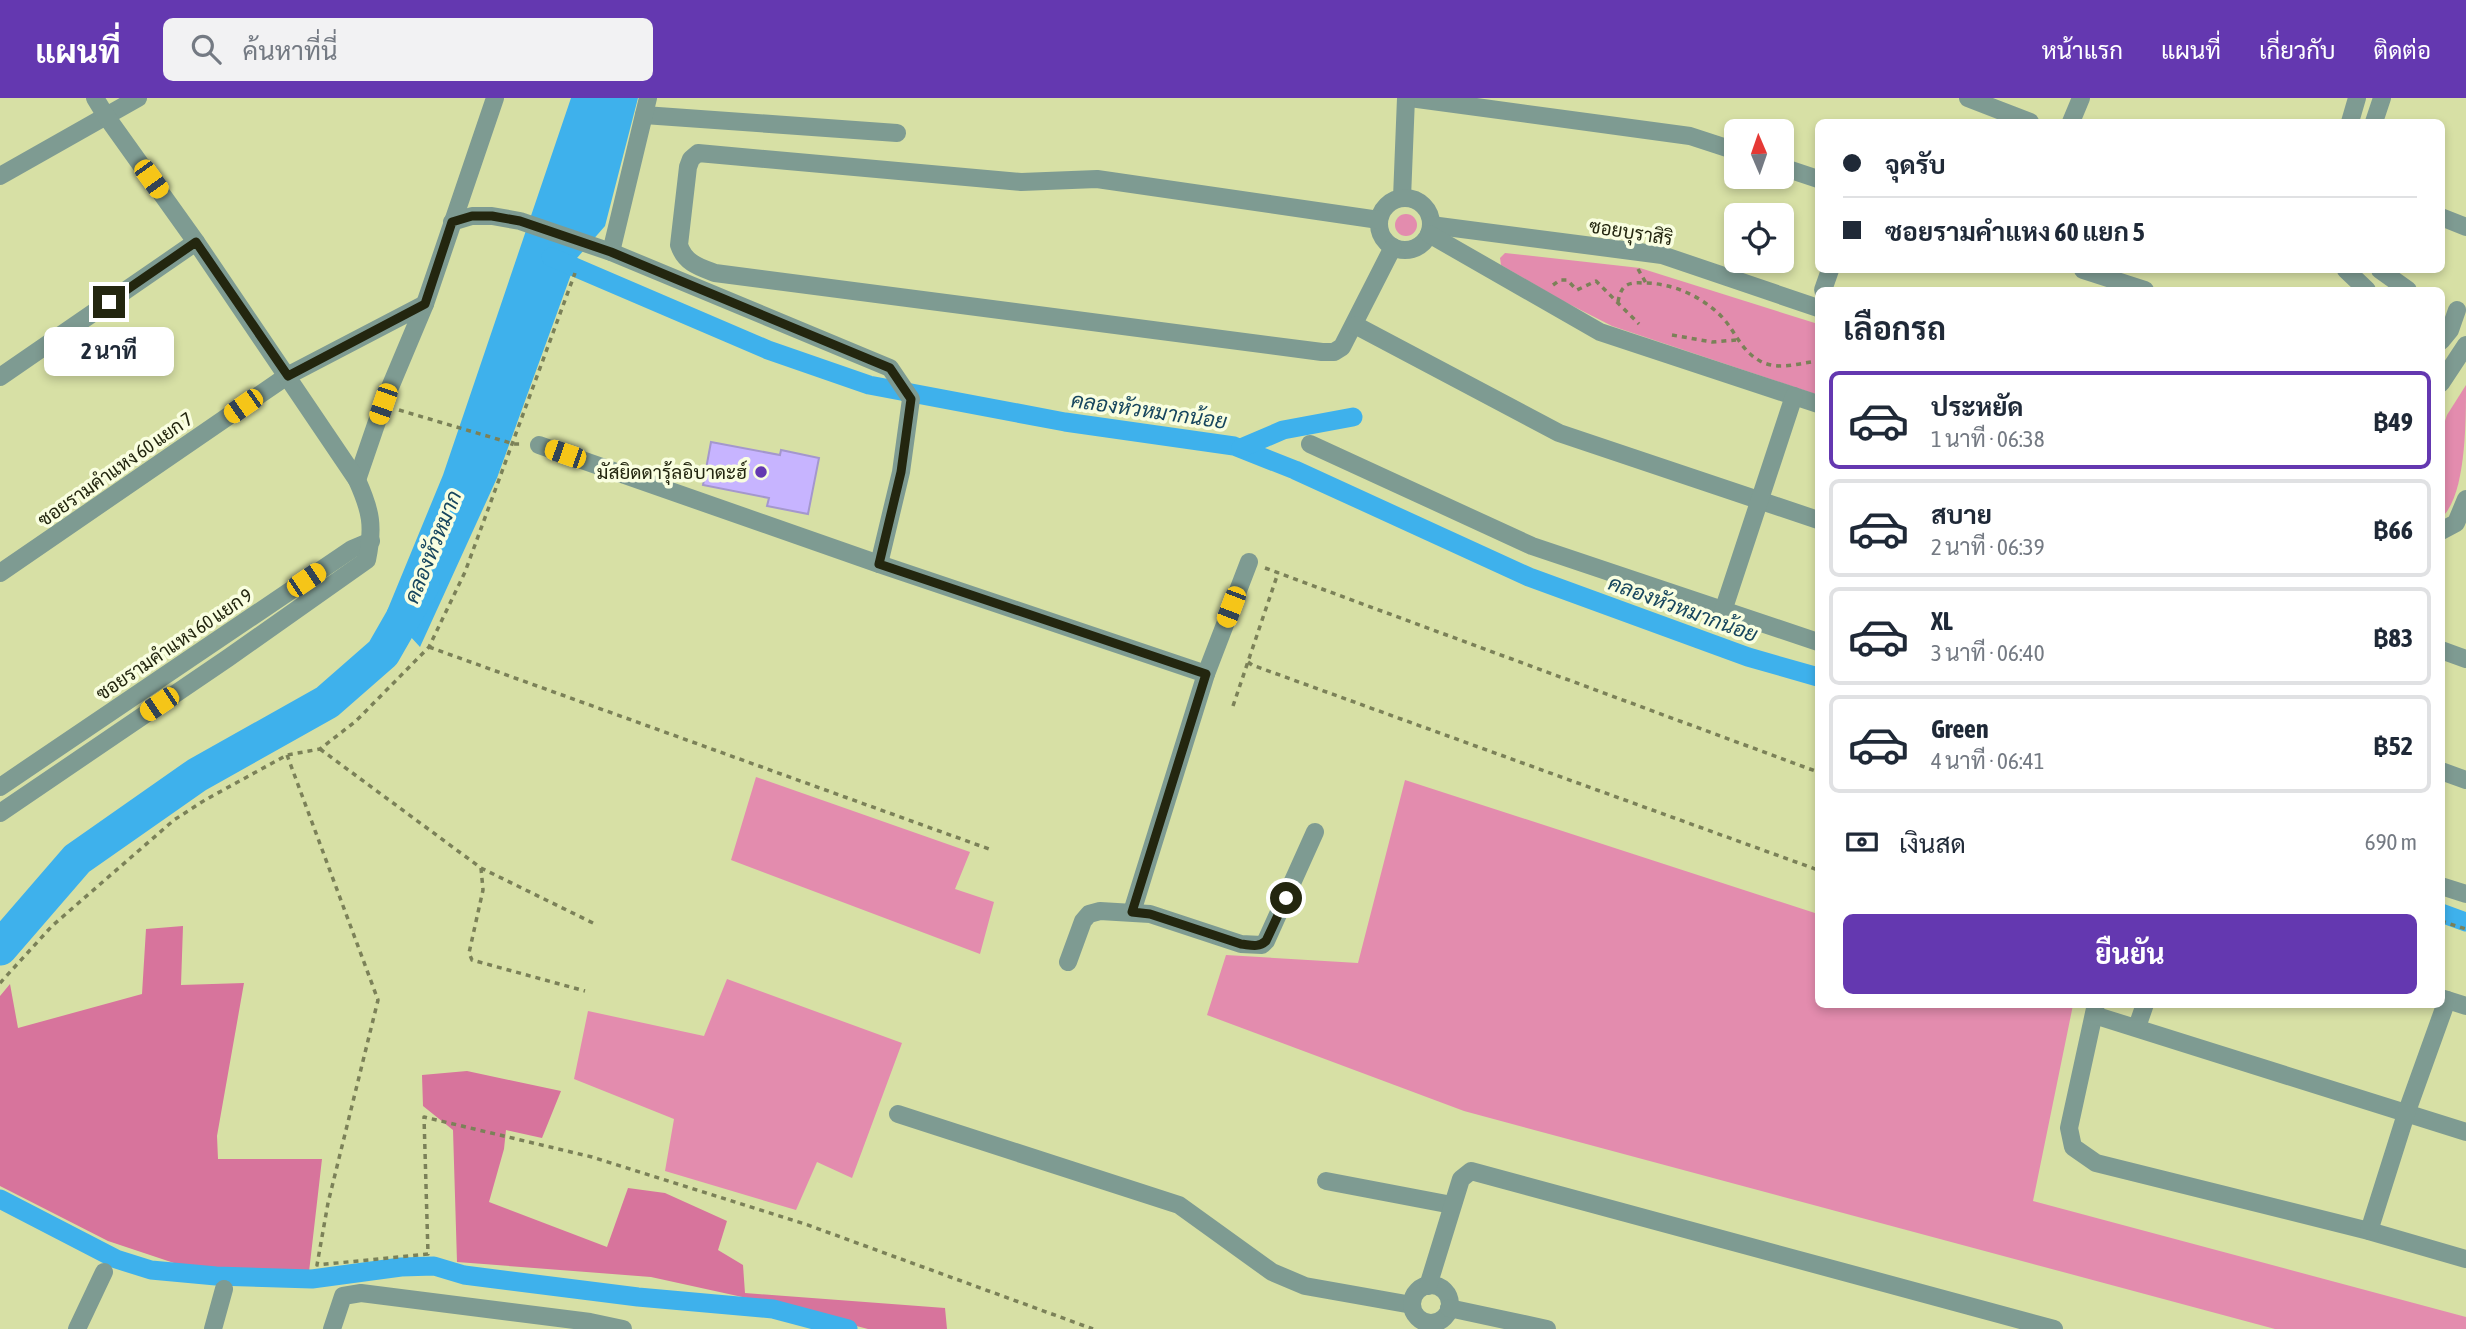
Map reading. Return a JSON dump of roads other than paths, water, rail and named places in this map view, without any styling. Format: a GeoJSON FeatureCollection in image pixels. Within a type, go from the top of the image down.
{"type":"FeatureCollection","features":[{"type":"Feature","properties":{"kind":"street"},"geometry":{"type":"LineString","coordinates":[[0,813],[367,560],[371,541],[372,521],[369,505],[357,480],[95,98]]}},
{"type":"Feature","properties":{"kind":"street"},"geometry":{"type":"LineString","coordinates":[[0,176],[138,98]]}},
{"type":"Feature","properties":{"kind":"street"},"geometry":{"type":"LineString","coordinates":[[357,480],[383,404],[425,304],[495,98]]}},
{"type":"Feature","properties":{"kind":"street"},"geometry":{"type":"LineString","coordinates":[[1402,198],[1408,98],[1690,136],[1724,147]]}},
{"type":"Feature","properties":{"kind":"street"},"geometry":{"type":"LineString","coordinates":[[1968,98],[2022,119]]}},
{"type":"Feature","properties":{"kind":"street"},"geometry":{"type":"LineString","coordinates":[[2072,119],[2081,98]]}},
{"type":"Feature","properties":{"kind":"street"},"geometry":{"type":"LineString","coordinates":[[2351,119],[2357,98]]}},
{"type":"Feature","properties":{"kind":"street"},"geometry":{"type":"LineString","coordinates":[[2375,119],[2382,98]]}},
{"type":"Feature","properties":{"kind":"street"},"geometry":{"type":"LineString","coordinates":[[605,250],[646,107],[897,133]]}},
{"type":"Feature","properties":{"kind":"street"},"geometry":{"type":"LineString","coordinates":[[1379,220],[1097,179],[1021,182],[698,153],[691,159],[688,167],[680,246],[687,260],[715,273],[1308,352],[1334,352],[1342,347],[1393,247]]}},
{"type":"Feature","properties":{"kind":"street"},"geometry":{"type":"LineString","coordinates":[[1794,171],[1815,178]]}},
{"type":"Feature","properties":{"kind":"street"},"geometry":{"type":"LineString","coordinates":[[1411,199],[1426,208],[1430,230],[1417,247],[1408,250],[1393,247],[1381,236],[1379,220],[1393,201],[1411,199]]}},
{"type":"Feature","properties":{"kind":"street"},"geometry":{"type":"LineString","coordinates":[[452,222],[472,216],[520,221],[605,250],[890,368],[911,399],[901,472],[879,564]]}},
{"type":"Feature","properties":{"kind":"street"},"geometry":{"type":"LineString","coordinates":[[2445,218],[2466,226]]}},
{"type":"Feature","properties":{"kind":"street"},"geometry":{"type":"LineString","coordinates":[[1430,230],[1600,332],[1815,403]]}},
{"type":"Feature","properties":{"kind":"street","name":"ซอยบุราสิริ"},"geometry":{"type":"LineString","coordinates":[[1430,230],[1661,255],[1815,306]]}},
{"type":"Feature","properties":{"kind":"street"},"geometry":{"type":"LineString","coordinates":[[0,377],[196,242]]}},
{"type":"Feature","properties":{"kind":"street"},"geometry":{"type":"LineString","coordinates":[[2092,273],[2136,287]]}},
{"type":"Feature","properties":{"kind":"street"},"geometry":{"type":"LineString","coordinates":[[2349,273],[2364,287]]}},
{"type":"Feature","properties":{"kind":"street"},"geometry":{"type":"LineString","coordinates":[[2384,273],[2404,287]]}},
{"type":"Feature","properties":{"kind":"street","name":"ซอยรามคำแหง 60 แยก 7"},"geometry":{"type":"LineString","coordinates":[[0,573],[288,376],[425,304]]}},
{"type":"Feature","properties":{"kind":"street"},"geometry":{"type":"LineString","coordinates":[[2450,333],[2455,309]]}},
{"type":"Feature","properties":{"kind":"street"},"geometry":{"type":"LineString","coordinates":[[1354,325],[1559,433],[1815,519]]}},
{"type":"Feature","properties":{"kind":"street"},"geometry":{"type":"LineString","coordinates":[[2445,377],[2466,345]]}},
{"type":"Feature","properties":{"kind":"street"},"geometry":{"type":"LineString","coordinates":[[1723,611],[1794,396]]}},
{"type":"Feature","properties":{"kind":"street"},"geometry":{"type":"LineString","coordinates":[[1310,444],[1532,545],[1815,641]]}},
{"type":"Feature","properties":{"kind":"street"},"geometry":{"type":"LineString","coordinates":[[539,445],[879,564],[1206,674]]}},
{"type":"Feature","properties":{"kind":"street"},"geometry":{"type":"LineString","coordinates":[[2454,527],[2466,499]]}},
{"type":"Feature","properties":{"kind":"street","name":"ซอยรามคำแหง 60 แยก 9"},"geometry":{"type":"LineString","coordinates":[[0,787],[352,549],[371,541]]}},
{"type":"Feature","properties":{"kind":"street"},"geometry":{"type":"LineString","coordinates":[[1132,912],[1206,674],[1249,562]]}},
{"type":"Feature","properties":{"kind":"street"},"geometry":{"type":"LineString","coordinates":[[2445,651],[2466,659]]}},
{"type":"Feature","properties":{"kind":"street"},"geometry":{"type":"LineString","coordinates":[[2445,772],[2466,780]]}},
{"type":"Feature","properties":{"kind":"street"},"geometry":{"type":"LineString","coordinates":[[1068,962],[1083,921],[1089,914],[1100,911],[1150,914],[1241,944],[1262,945],[1315,832]]}},
{"type":"Feature","properties":{"kind":"street"},"geometry":{"type":"LineString","coordinates":[[2445,887],[2466,894]]}},
{"type":"Feature","properties":{"kind":"street"},"geometry":{"type":"LineString","coordinates":[[2445,999],[2466,1006]]}},
{"type":"Feature","properties":{"kind":"street"},"geometry":{"type":"LineString","coordinates":[[2137,1027],[2144,1008]]}},
{"type":"Feature","properties":{"kind":"street"},"geometry":{"type":"LineString","coordinates":[[2369,1231],[2441,1008]]}},
{"type":"Feature","properties":{"kind":"street"},"geometry":{"type":"LineString","coordinates":[[2466,1132],[2137,1027],[2095,1010],[2069,1128],[2073,1147],[2096,1163],[2369,1231],[2466,1259]]}},
{"type":"Feature","properties":{"kind":"street"},"geometry":{"type":"LineString","coordinates":[[898,1114],[1179,1205],[1272,1272],[1305,1286],[1416,1320],[1443,1319],[1449,1308],[1448,1296],[1439,1288],[1428,1286]]}},
{"type":"Feature","properties":{"kind":"street"},"geometry":{"type":"LineString","coordinates":[[1416,1320],[1415,1295],[1428,1286],[1461,1179],[1471,1171],[1483,1172],[2054,1329]]}},
{"type":"Feature","properties":{"kind":"street"},"geometry":{"type":"LineString","coordinates":[[1326,1181],[1452,1205]]}},
{"type":"Feature","properties":{"kind":"street"},"geometry":{"type":"LineString","coordinates":[[77,1329],[104,1272]]}},
{"type":"Feature","properties":{"kind":"street"},"geometry":{"type":"LineString","coordinates":[[213,1329],[224,1289]]}},
{"type":"Feature","properties":{"kind":"street"},"geometry":{"type":"LineString","coordinates":[[332,1329],[343,1296],[362,1293],[590,1322],[623,1329]]}},
{"type":"Feature","properties":{"kind":"street"},"geometry":{"type":"LineString","coordinates":[[1449,1308],[1547,1329]]}},
{"type":"Feature","properties":{"kind":"water"},"geometry":{"type":"Polygon","coordinates":[[[571,98],[638,98],[605,226],[577,258],[497,478],[420,647],[387,611],[443,475],[571,98]]]}},
{"type":"Feature","properties":{"kind":"waterway","name":"คลองหัวหมากน้อย"},"geometry":{"type":"LineString","coordinates":[[551,257],[768,350],[869,385],[1065,422],[1234,446],[1295,470],[1529,577],[1748,657],[1815,676]]}},
{"type":"Feature","properties":{"kind":"waterway"},"geometry":{"type":"LineString","coordinates":[[1241,448],[1283,430],[1353,417]]}},
{"type":"Feature","properties":{"kind":"waterway","name":"คลองหัวหมาก"},"geometry":{"type":"LineString","coordinates":[[0,948],[77,859],[197,775],[327,702],[383,653],[422,585]]}},
{"type":"Feature","properties":{"kind":"waterway","name":"คลองหัวหมากน้อย"},"geometry":{"type":"LineString","coordinates":[[2445,914],[2466,922]]}},
{"type":"Feature","properties":{"kind":"waterway"},"geometry":{"type":"LineString","coordinates":[[0,1199],[116,1259],[151,1270],[216,1276],[312,1279],[401,1267],[434,1266],[464,1275],[638,1297],[773,1309],[848,1329]]}},
{"type":"Feature","properties":{"kind":"place","name":"มัสยิดดารุ้ลอิบาดะฮ์"},"geometry":{"type":"Point","coordinates":[761,472]}}]}
